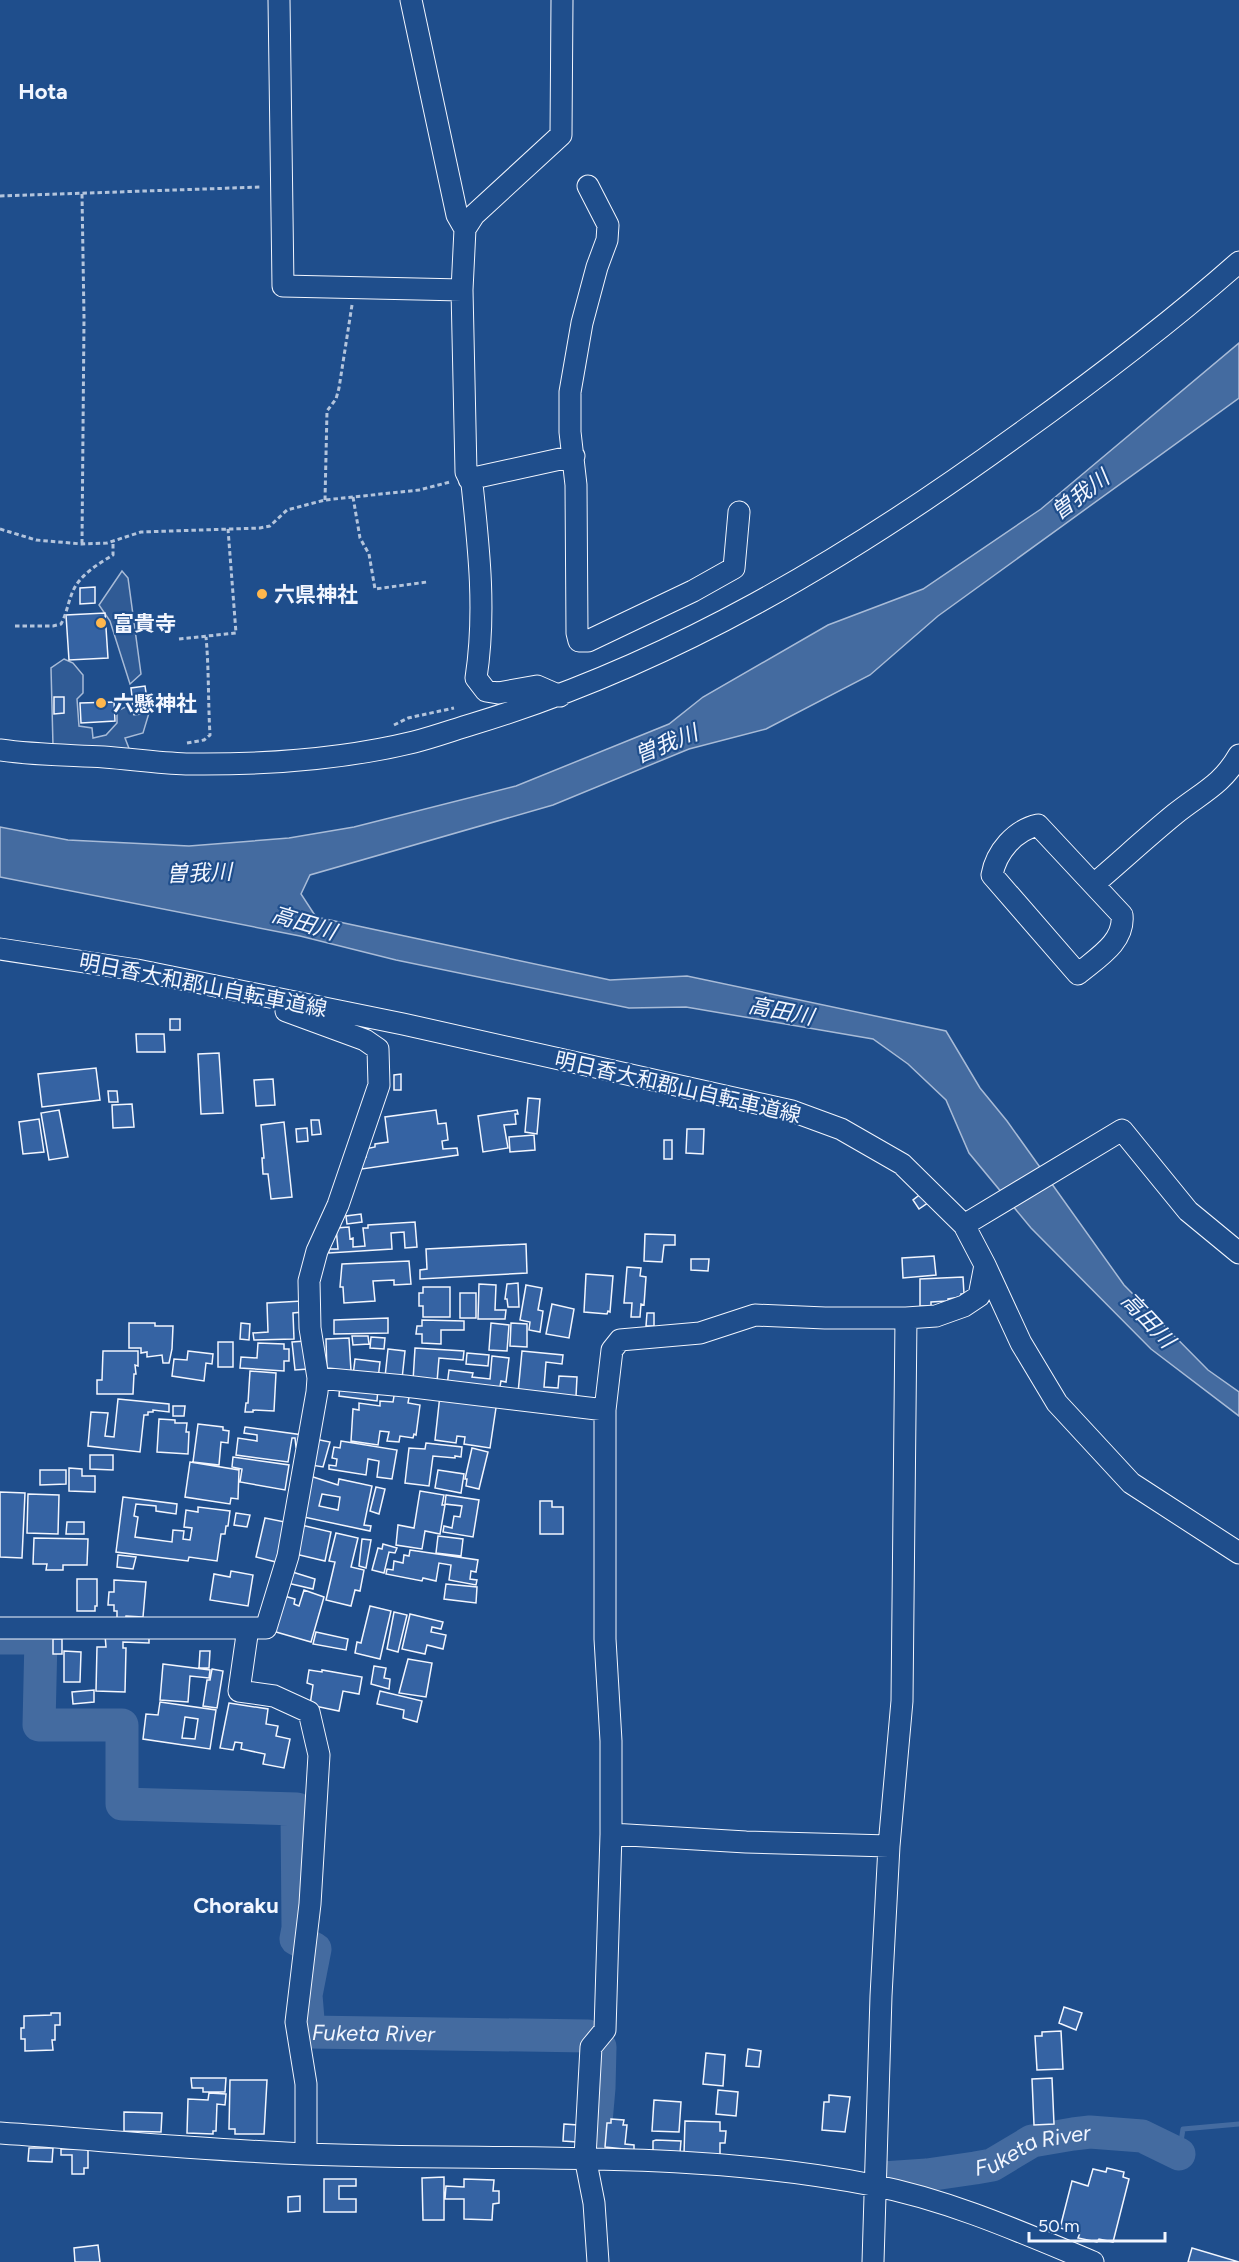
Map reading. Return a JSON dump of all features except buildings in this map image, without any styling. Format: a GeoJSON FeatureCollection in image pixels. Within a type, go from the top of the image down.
{"type":"FeatureCollection","features":[{"type":"Feature","properties":{"kind":"street"},"geometry":{"type":"LineString","coordinates":[[279,0],[283,286],[462,290]]}},
{"type":"Feature","properties":{"kind":"street"},"geometry":{"type":"LineString","coordinates":[[411,0],[457,215],[465,229]]}},
{"type":"Feature","properties":{"kind":"street"},"geometry":{"type":"LineString","coordinates":[[560,696],[537,686],[498,693],[486,691],[476,678],[482,644],[482,579],[472,483],[466,472],[462,290],[465,229],[474,215],[561,135],[562,0]]}},
{"type":"Feature","properties":{"kind":"street"},"geometry":{"type":"LineString","coordinates":[[588,186],[608,225],[607,240],[585,312],[570,392],[570,422],[576,485],[576,593],[579,641],[588,641],[693,591],[734,568],[739,512]]}},
{"type":"Feature","properties":{"kind":"street"},"geometry":{"type":"LineString","coordinates":[[0,750],[184,764],[266,762],[330,756],[414,742],[560,696],[687,640],[788,586],[901,518],[1101,375],[1196,300],[1239,262]]}},
{"type":"Feature","properties":{"kind":"street"},"geometry":{"type":"LineString","coordinates":[[469,478],[574,456]]}},
{"type":"Feature","properties":{"kind":"street"},"geometry":{"type":"LineString","coordinates":[[1094,884],[1176,814],[1219,782],[1229,773],[1239,755]]}},
{"type":"Feature","properties":{"kind":"street"},"geometry":{"type":"LineString","coordinates":[[1038,825],[1094,884],[1122,915],[1123,926],[1117,938],[1104,952],[1078,974],[992,875],[1002,849],[1028,827],[1038,825]]}},
{"type":"Feature","properties":{"kind":"street","name":"明日香大和郡山自転車道線"},"geometry":{"type":"LineString","coordinates":[[0,949],[137,970],[403,1024],[792,1111],[842,1129],[902,1164],[968,1223],[1021,1343],[1057,1403],[1131,1483],[1239,1553]]}},
{"type":"Feature","properties":{"kind":"street"},"geometry":{"type":"LineString","coordinates":[[0,1628],[266,1628],[288,1556],[318,1378],[310,1328],[309,1281],[317,1251],[338,1205],[379,1085],[378,1049],[365,1041],[287,1011],[248,993]]}},
{"type":"Feature","properties":{"kind":"street"},"geometry":{"type":"LineString","coordinates":[[968,1223],[1122,1130],[1188,1211],[1239,1253]]}},
{"type":"Feature","properties":{"kind":"street"},"geometry":{"type":"LineString","coordinates":[[598,2262],[592,2158],[595,2042],[605,2030],[611,1834],[611,1741],[605,1639],[605,1410],[612,1350],[620,1340],[700,1333],[755,1315],[825,1318],[936,1316],[964,1306],[979,1296],[985,1264]]}},
{"type":"Feature","properties":{"kind":"street"},"geometry":{"type":"LineString","coordinates":[[873,2262],[873,2185],[889,1846],[902,1701],[906,1318]]}},
{"type":"Feature","properties":{"kind":"street"},"geometry":{"type":"LineString","coordinates":[[318,1378],[605,1410]]}},
{"type":"Feature","properties":{"kind":"street"},"geometry":{"type":"LineString","coordinates":[[248,1628],[239,1691],[274,1696],[309,1712],[319,1755],[305,1945],[296,2022],[306,2084],[306,2154]]}},
{"type":"Feature","properties":{"kind":"street"},"geometry":{"type":"LineString","coordinates":[[611,1834],[746,1842],[889,1846]]}},
{"type":"Feature","properties":{"kind":"street"},"geometry":{"type":"LineString","coordinates":[[0,2133],[306,2154],[592,2158],[739,2165],[873,2185],[969,2211],[1093,2262]]}},
{"type":"Feature","properties":{"kind":"path"},"geometry":{"type":"LineString","coordinates":[[0,196],[282,187]]}},
{"type":"Feature","properties":{"kind":"path"},"geometry":{"type":"LineString","coordinates":[[82,194],[84,318],[82,544]]}},
{"type":"Feature","properties":{"kind":"path"},"geometry":{"type":"LineString","coordinates":[[325,500],[327,411],[336,399],[339,387],[355,288]]}},
{"type":"Feature","properties":{"kind":"path"},"geometry":{"type":"LineString","coordinates":[[0,529],[36,540],[82,544],[112,541],[141,532],[260,528],[270,526],[287,510],[325,500],[419,490],[469,478]]}},
{"type":"Feature","properties":{"kind":"path"},"geometry":{"type":"LineString","coordinates":[[353,497],[360,538],[369,554],[375,589],[427,582]]}},
{"type":"Feature","properties":{"kind":"path"},"geometry":{"type":"LineString","coordinates":[[179,639],[236,633],[228,529]]}},
{"type":"Feature","properties":{"kind":"path"},"geometry":{"type":"LineString","coordinates":[[15,626],[61,624],[68,611],[73,590],[89,573],[113,555],[112,541]]}},
{"type":"Feature","properties":{"kind":"path"},"geometry":{"type":"LineString","coordinates":[[182,743],[204,740],[210,735],[206,637]]}},
{"type":"Feature","properties":{"kind":"shaded area"},"geometry":{"type":"Polygon","coordinates":[[[122,571],[128,578],[141,674],[130,684],[110,621],[99,605],[122,571]]]}},
{"type":"Feature","properties":{"kind":"shaded area"},"geometry":{"type":"Polygon","coordinates":[[[64,659],[73,663],[83,675],[83,693],[77,699],[79,726],[92,728],[93,738],[106,735],[117,723],[117,711],[132,704],[134,715],[149,713],[143,733],[125,738],[130,751],[53,746],[51,668],[64,659]]]}},
{"type":"Feature","properties":{"kind":"water"},"geometry":{"type":"Polygon","coordinates":[[[1239,343],[1239,398],[938,616],[870,675],[766,729],[689,749],[553,805],[310,875],[301,894],[316,917],[610,980],[687,976],[946,1031],[980,1088],[1007,1121],[1124,1285],[1208,1370],[1239,1392],[1239,1416],[1151,1349],[1031,1228],[969,1153],[946,1100],[908,1064],[873,1039],[686,1007],[629,1008],[396,960],[300,936],[0,877],[0,827],[68,840],[189,846],[289,838],[354,827],[516,786],[669,724],[703,697],[828,625],[923,589],[1041,509],[1239,343]]]}},
{"type":"Feature","properties":{"kind":"waterway","name":"Fuketa River"},"geometry":{"type":"LineString","coordinates":[[0,1638],[41,1638],[39,1725],[122,1725],[122,1804],[297,1809],[298,1928],[296,1939],[315,1949],[306,1995],[309,2032],[588,2036],[600,2047],[595,2133]]}},
{"type":"Feature","properties":{"kind":"waterway"},"geometry":{"type":"LineString","coordinates":[[1179,2154],[1183,2129],[1239,2124]]}},
{"type":"Feature","properties":{"kind":"waterway","name":"Fuketa River"},"geometry":{"type":"LineString","coordinates":[[883,2178],[927,2175],[992,2165],[1032,2141],[1090,2132],[1142,2136],[1179,2154]]}},
{"type":"Feature","properties":{"kind":"place","name":"六県神社"},"geometry":{"type":"Point","coordinates":[262,594]}},
{"type":"Feature","properties":{"kind":"place","name":"富貴寺"},"geometry":{"type":"Point","coordinates":[101,623]}},
{"type":"Feature","properties":{"kind":"place","name":"六懸神社"},"geometry":{"type":"Point","coordinates":[101,703]}},
{"type":"Feature","properties":{"kind":"district","name":"Hota"},"geometry":{"type":"Point","coordinates":[43,91]}},
{"type":"Feature","properties":{"kind":"district","name":"Choraku"},"geometry":{"type":"Point","coordinates":[236,1905]}},
{"type":"Feature","properties":{"kind":"water label","name":"曽我川"},"geometry":{"type":"Point","coordinates":[1080,495]}},
{"type":"Feature","properties":{"kind":"water label","name":"曽我川"},"geometry":{"type":"Point","coordinates":[666,744]}},
{"type":"Feature","properties":{"kind":"water label","name":"曽我川"},"geometry":{"type":"Point","coordinates":[199,873]}},
{"type":"Feature","properties":{"kind":"water label","name":"高田川"},"geometry":{"type":"Point","coordinates":[304,923]}},
{"type":"Feature","properties":{"kind":"water label","name":"高田川"},"geometry":{"type":"Point","coordinates":[781,1011]}},
{"type":"Feature","properties":{"kind":"water label","name":"高田川"},"geometry":{"type":"Point","coordinates":[1148,1320]}}]}
